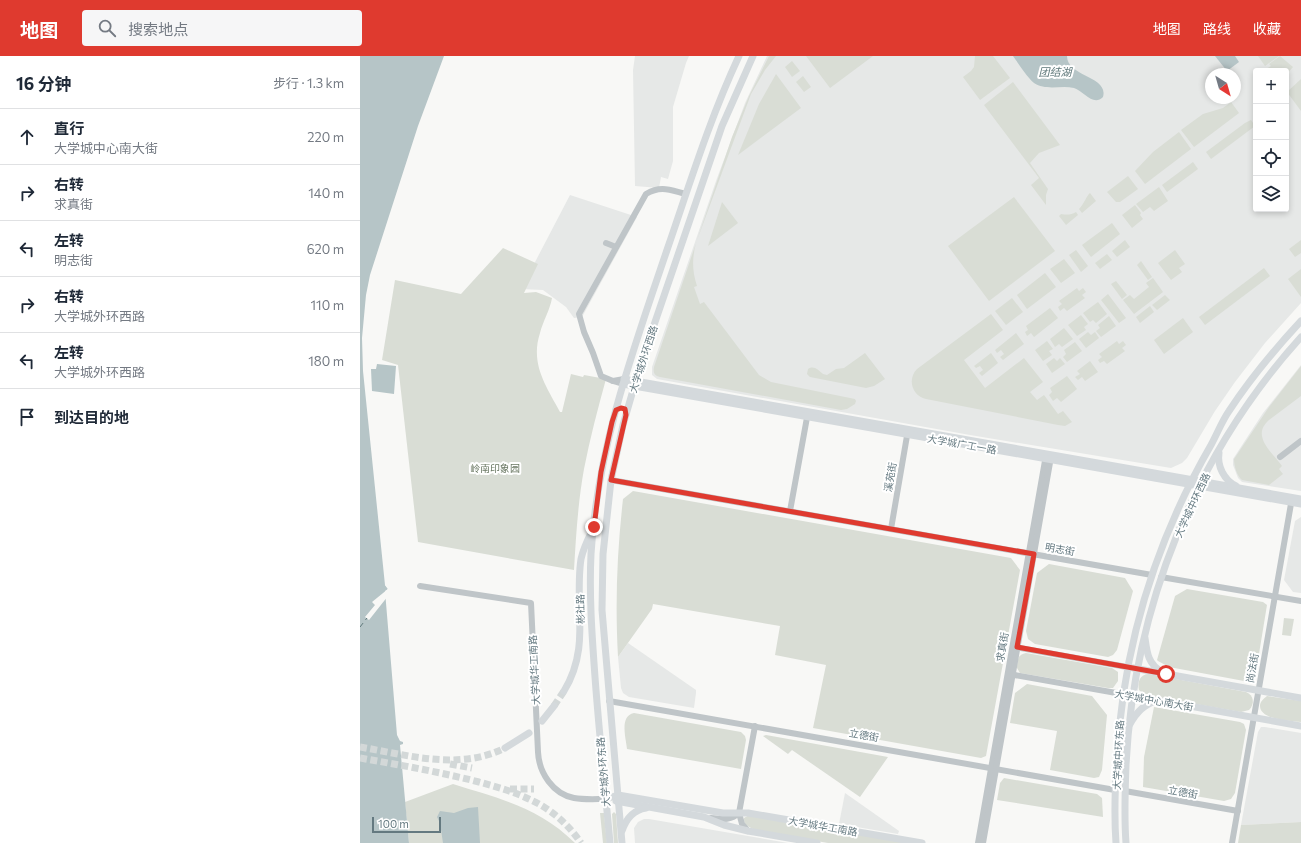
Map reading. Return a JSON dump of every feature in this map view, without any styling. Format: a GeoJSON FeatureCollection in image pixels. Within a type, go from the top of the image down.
{"type":"FeatureCollection","features":[{"type":"Feature","properties":{"kind":"main road","name":"大学城外环西路"},"geometry":{"type":"LineString","coordinates":[[597,700],[590,611],[591,554],[601,472],[623,382],[711,122],[739,56]]}},
{"type":"Feature","properties":{"kind":"main road","name":"大学城外环西路"},"geometry":{"type":"LineString","coordinates":[[609,701],[603,626],[602,586],[604,542],[611,480],[626,415],[635,384],[720,131],[753,56]]}},
{"type":"Feature","properties":{"kind":"main road","name":"大学城中环西路"},"geometry":{"type":"LineString","coordinates":[[1127,667],[1137,622],[1152,575],[1166,537],[1191,482],[1228,412],[1254,376],[1301,321]]}},
{"type":"Feature","properties":{"kind":"main road","name":"大学城中环西路"},"geometry":{"type":"LineString","coordinates":[[1132,696],[1144,635],[1161,577],[1184,519],[1229,433],[1264,380],[1301,337]]}},
{"type":"Feature","properties":{"kind":"main road","name":"大学城广工一路"},"geometry":{"type":"LineString","coordinates":[[623,382],[1292,500],[1301,499]]}},
{"type":"Feature","properties":{"kind":"main road"},"geometry":{"type":"LineString","coordinates":[[615,412],[618,408],[623,408],[626,411],[626,415]]}},
{"type":"Feature","properties":{"kind":"main road"},"geometry":{"type":"LineString","coordinates":[[1220,449],[1218,459],[1222,472],[1230,482],[1238,488]]}},
{"type":"Feature","properties":{"kind":"main road","name":"大学城广工一路"},"geometry":{"type":"LineString","coordinates":[[1201,484],[1238,488],[1292,500],[1301,504]]}},
{"type":"Feature","properties":{"kind":"main road","name":"彬社路"},"geometry":{"type":"LineString","coordinates":[[564,691],[573,670],[579,647],[581,560],[594,527]]}},
{"type":"Feature","properties":{"kind":"main road"},"geometry":{"type":"LineString","coordinates":[[1144,635],[1150,662],[1166,674]]}},
{"type":"Feature","properties":{"kind":"main road"},"geometry":{"type":"LineString","coordinates":[[1127,667],[1301,698]]}},
{"type":"Feature","properties":{"kind":"main road","name":"大学城中环东路"},"geometry":{"type":"LineString","coordinates":[[1116,843],[1115,790],[1118,733],[1122,694],[1127,667]]}},
{"type":"Feature","properties":{"kind":"main road","name":"大学城中心南大街"},"geometry":{"type":"LineString","coordinates":[[1122,694],[1301,726]]}},
{"type":"Feature","properties":{"kind":"main road","name":"大学城中环东路"},"geometry":{"type":"LineString","coordinates":[[1126,843],[1125,791],[1128,727],[1132,696]]}},
{"type":"Feature","properties":{"kind":"main road","name":"大学城外环东路"},"geometry":{"type":"LineString","coordinates":[[597,700],[610,843]]}},
{"type":"Feature","properties":{"kind":"main road"},"geometry":{"type":"LineString","coordinates":[[1128,727],[1141,709],[1147,704],[1158,700]]}},
{"type":"Feature","properties":{"kind":"main road","name":"大学城外环东路"},"geometry":{"type":"LineString","coordinates":[[609,701],[622,839]]}},
{"type":"Feature","properties":{"kind":"main road"},"geometry":{"type":"LineString","coordinates":[[542,721],[554,706]]}},
{"type":"Feature","properties":{"kind":"main road"},"geometry":{"type":"LineString","coordinates":[[506,748],[529,733]]}},
{"type":"Feature","properties":{"kind":"main road","name":"大学城华工南路"},"geometry":{"type":"LineString","coordinates":[[606,799],[619,798],[723,813],[748,812],[922,843]]}},
{"type":"Feature","properties":{"kind":"main road","name":"大学城华工南路"},"geometry":{"type":"LineString","coordinates":[[619,798],[653,808],[704,817],[724,825],[748,831],[817,843]]}},
{"type":"Feature","properties":{"kind":"main road"},"geometry":{"type":"LineString","coordinates":[[622,839],[626,822],[632,814],[643,808],[653,808]]}},
{"type":"Feature","properties":{"kind":"street"},"geometry":{"type":"LineString","coordinates":[[623,382],[613,381],[601,376],[584,332],[579,314],[646,194],[653,190],[663,188],[686,194]]}},
{"type":"Feature","properties":{"kind":"street"},"geometry":{"type":"LineString","coordinates":[[606,243],[616,247]]}},
{"type":"Feature","properties":{"kind":"street"},"geometry":{"type":"LineString","coordinates":[[790,511],[807,414]]}},
{"type":"Feature","properties":{"kind":"street","name":"溪苑街"},"geometry":{"type":"LineString","coordinates":[[890,529],[908,432]]}},
{"type":"Feature","properties":{"kind":"street"},"geometry":{"type":"LineString","coordinates":[[1280,457],[1301,441]]}},
{"type":"Feature","properties":{"kind":"street","name":"求真街"},"geometry":{"type":"LineString","coordinates":[[983,843],[994,768],[1048,457]]}},
{"type":"Feature","properties":{"kind":"street","name":"明志街"},"geometry":{"type":"LineString","coordinates":[[611,480],[1152,575]]}},
{"type":"Feature","properties":{"kind":"street","name":"尚法街"},"geometry":{"type":"LineString","coordinates":[[1232,843],[1292,500]]}},
{"type":"Feature","properties":{"kind":"street"},"geometry":{"type":"LineString","coordinates":[[1161,577],[1301,601]]}},
{"type":"Feature","properties":{"kind":"street","name":"大学城华工南路"},"geometry":{"type":"LineString","coordinates":[[420,586],[531,603],[538,752],[542,772],[553,787],[566,796],[588,800],[606,799]]}},
{"type":"Feature","properties":{"kind":"street"},"geometry":{"type":"LineString","coordinates":[[1015,647],[1127,667]]}},
{"type":"Feature","properties":{"kind":"street","name":"大学城中心南大街"},"geometry":{"type":"LineString","coordinates":[[1010,674],[1122,694]]}},
{"type":"Feature","properties":{"kind":"street","name":"立德街"},"geometry":{"type":"LineString","coordinates":[[609,701],[1115,790]]}},
{"type":"Feature","properties":{"kind":"street"},"geometry":{"type":"LineString","coordinates":[[748,831],[742,824],[739,813],[755,726]]}},
{"type":"Feature","properties":{"kind":"street","name":"求真街"},"geometry":{"type":"LineString","coordinates":[[978,843],[994,768]]}},
{"type":"Feature","properties":{"kind":"street","name":"立德街"},"geometry":{"type":"LineString","coordinates":[[1125,791],[1238,812]]}},
{"type":"Feature","properties":{"kind":"street"},"geometry":{"type":"LineString","coordinates":[[704,817],[728,819],[739,813]]}},
{"type":"Feature","properties":{"kind":"shaded area"},"geometry":{"type":"Polygon","coordinates":[[[635,56],[689,56],[673,107],[673,161],[668,179],[661,177],[659,188],[635,186],[633,70],[635,56]]]}},
{"type":"Feature","properties":{"kind":"shaded area"},"geometry":{"type":"Polygon","coordinates":[[[767,56],[1301,56],[1301,303],[1265,343],[1235,382],[1215,411],[1187,458],[1182,463],[1171,468],[970,435],[657,379],[652,375],[652,367],[716,181],[745,103],[767,56]]]}},
{"type":"Feature","properties":{"kind":"shaded area"},"geometry":{"type":"Polygon","coordinates":[[[570,195],[637,217],[582,317],[574,318],[566,307],[543,290],[521,289],[570,195]]]}},
{"type":"Feature","properties":{"kind":"shaded area"},"geometry":{"type":"Polygon","coordinates":[[[1301,365],[1301,491],[1242,482],[1238,478],[1233,465],[1233,459],[1263,413],[1301,365]]]}},
{"type":"Feature","properties":{"kind":"shaded area"},"geometry":{"type":"Polygon","coordinates":[[[1301,517],[1301,593],[1293,592],[1284,580],[1295,521],[1301,517]]]}},
{"type":"Feature","properties":{"kind":"shaded area"},"geometry":{"type":"Polygon","coordinates":[[[628,643],[696,690],[694,708],[629,697],[623,693],[621,688],[618,657],[628,643]]]}},
{"type":"Feature","properties":{"kind":"shaded area"},"geometry":{"type":"Polygon","coordinates":[[[1261,727],[1301,733],[1301,822],[1241,825],[1258,732],[1261,727]]]}},
{"type":"Feature","properties":{"kind":"shaded area"},"geometry":{"type":"Polygon","coordinates":[[[845,793],[899,831],[898,834],[839,824],[845,793]]]}},
{"type":"Feature","properties":{"kind":"shaded area"},"geometry":{"type":"Polygon","coordinates":[[[644,819],[788,843],[635,843],[634,828],[638,822],[644,819]]]}},
{"type":"Feature","properties":{"kind":"green space"},"geometry":{"type":"Polygon","coordinates":[[[769,56],[776,56],[765,70],[751,94],[697,241],[732,137],[749,96],[769,56]]]}},
{"type":"Feature","properties":{"kind":"green space"},"geometry":{"type":"Polygon","coordinates":[[[806,56],[873,56],[830,88],[806,56]]]}},
{"type":"Feature","properties":{"kind":"green space"},"geometry":{"type":"Polygon","coordinates":[[[975,56],[993,56],[1010,78],[980,100],[963,77],[974,67],[975,56]]]}},
{"type":"Feature","properties":{"kind":"green space"},"geometry":{"type":"Polygon","coordinates":[[[1258,56],[1279,56],[1265,66],[1258,56]]]}},
{"type":"Feature","properties":{"kind":"green space"},"geometry":{"type":"Polygon","coordinates":[[[1280,56],[1293,67],[1289,72],[1289,68],[1268,68],[1271,66],[1269,64],[1280,56]]]}},
{"type":"Feature","properties":{"kind":"green space"},"geometry":{"type":"Polygon","coordinates":[[[792,61],[800,71],[792,77],[785,67],[792,61]]]}},
{"type":"Feature","properties":{"kind":"green space"},"geometry":{"type":"Polygon","coordinates":[[[776,74],[801,108],[738,155],[759,104],[776,74]]]}},
{"type":"Feature","properties":{"kind":"green space"},"geometry":{"type":"Polygon","coordinates":[[[803,76],[811,87],[804,92],[796,82],[803,76]]]}},
{"type":"Feature","properties":{"kind":"green space"},"geometry":{"type":"Polygon","coordinates":[[[1301,79],[1301,111],[1289,95],[1289,90],[1301,79]]]}},
{"type":"Feature","properties":{"kind":"green space"},"geometry":{"type":"Polygon","coordinates":[[[1013,82],[1060,145],[1039,153],[1030,163],[1048,189],[1046,195],[1046,205],[1031,185],[1039,178],[984,105],[1013,82]]]}},
{"type":"Feature","properties":{"kind":"green space"},"geometry":{"type":"Polygon","coordinates":[[[1228,104],[1232,104],[1239,113],[1194,147],[1181,130],[1203,114],[1223,108],[1228,104]]]}},
{"type":"Feature","properties":{"kind":"green space"},"geometry":{"type":"Polygon","coordinates":[[[1251,120],[1253,128],[1211,159],[1206,152],[1251,120]]]}},
{"type":"Feature","properties":{"kind":"green space"},"geometry":{"type":"Polygon","coordinates":[[[1179,132],[1191,149],[1145,184],[1135,171],[1153,152],[1179,132]]]}},
{"type":"Feature","properties":{"kind":"green space"},"geometry":{"type":"Polygon","coordinates":[[[1193,162],[1198,169],[1167,192],[1162,185],[1193,162]]]}},
{"type":"Feature","properties":{"kind":"green space"},"geometry":{"type":"Polygon","coordinates":[[[1128,176],[1138,189],[1120,202],[1116,202],[1107,192],[1128,176]]]}},
{"type":"Feature","properties":{"kind":"green space"},"geometry":{"type":"Polygon","coordinates":[[[1159,187],[1168,201],[1154,211],[1150,207],[1143,212],[1136,204],[1159,187]]]}},
{"type":"Feature","properties":{"kind":"green space"},"geometry":{"type":"Polygon","coordinates":[[[1090,193],[1096,201],[1082,213],[1079,209],[1090,193]]]}},
{"type":"Feature","properties":{"kind":"green space"},"geometry":{"type":"Polygon","coordinates":[[[1014,197],[1055,251],[989,301],[948,246],[1014,197]]]}},
{"type":"Feature","properties":{"kind":"green space"},"geometry":{"type":"Polygon","coordinates":[[[722,202],[738,223],[708,246],[722,202]]]}},
{"type":"Feature","properties":{"kind":"green space"},"geometry":{"type":"Polygon","coordinates":[[[1135,205],[1141,213],[1140,215],[1143,219],[1132,228],[1122,215],[1135,205]]]}},
{"type":"Feature","properties":{"kind":"green space"},"geometry":{"type":"Polygon","coordinates":[[[1076,212],[1078,215],[1066,225],[1059,216],[1061,214],[1072,214],[1076,212]]]}},
{"type":"Feature","properties":{"kind":"green space"},"geometry":{"type":"Polygon","coordinates":[[[1112,223],[1120,234],[1091,257],[1082,245],[1112,223]]]}},
{"type":"Feature","properties":{"kind":"green space"},"geometry":{"type":"Polygon","coordinates":[[[1125,240],[1130,247],[1117,257],[1112,251],[1125,240]]]}},
{"type":"Feature","properties":{"kind":"green space"},"geometry":{"type":"Polygon","coordinates":[[[1301,240],[1301,253],[1295,257],[1289,249],[1301,240]]]}},
{"type":"Feature","properties":{"kind":"green space"},"geometry":{"type":"Polygon","coordinates":[[[696,244],[693,264],[697,286],[694,287],[700,304],[704,302],[759,375],[771,382],[855,399],[855,404],[847,409],[841,410],[655,375],[654,367],[696,244]]]}},
{"type":"Feature","properties":{"kind":"green space","name":"岭南印象园"},"geometry":{"type":"Polygon","coordinates":[[[503,248],[538,264],[524,293],[536,292],[552,298],[537,344],[537,355],[538,365],[545,384],[560,412],[562,412],[571,374],[583,377],[584,375],[606,379],[591,435],[584,469],[576,532],[574,570],[418,542],[398,365],[382,360],[395,280],[461,294],[503,248]]]}},
{"type":"Feature","properties":{"kind":"green space"},"geometry":{"type":"Polygon","coordinates":[[[1076,250],[1088,266],[1081,272],[1069,255],[1076,250]]]}},
{"type":"Feature","properties":{"kind":"green space"},"geometry":{"type":"Polygon","coordinates":[[[1175,250],[1185,264],[1179,268],[1182,272],[1171,280],[1158,263],[1175,250]]]}},
{"type":"Feature","properties":{"kind":"green space"},"geometry":{"type":"Polygon","coordinates":[[[1107,254],[1112,260],[1100,269],[1095,263],[1107,254]]]}},
{"type":"Feature","properties":{"kind":"green space"},"geometry":{"type":"Polygon","coordinates":[[[1064,259],[1075,273],[1061,283],[1050,269],[1064,259]]]}},
{"type":"Feature","properties":{"kind":"green space"},"geometry":{"type":"Polygon","coordinates":[[[1141,261],[1152,277],[1148,280],[1137,265],[1141,261]]]}},
{"type":"Feature","properties":{"kind":"green space"},"geometry":{"type":"Polygon","coordinates":[[[1264,268],[1270,276],[1205,325],[1199,317],[1264,268]]]}},
{"type":"Feature","properties":{"kind":"green space"},"geometry":{"type":"Polygon","coordinates":[[[1301,269],[1301,297],[1288,279],[1301,269]]]}},
{"type":"Feature","properties":{"kind":"green space"},"geometry":{"type":"Polygon","coordinates":[[[1045,273],[1056,287],[1027,309],[1017,295],[1045,273]]]}},
{"type":"Feature","properties":{"kind":"green space"},"geometry":{"type":"Polygon","coordinates":[[[1153,278],[1163,292],[1134,314],[1123,300],[1130,295],[1134,299],[1149,287],[1146,283],[1153,278]]]}},
{"type":"Feature","properties":{"kind":"green space"},"geometry":{"type":"Polygon","coordinates":[[[1116,281],[1127,295],[1122,299],[1111,284],[1116,281]]]}},
{"type":"Feature","properties":{"kind":"green space"},"geometry":{"type":"Polygon","coordinates":[[[1077,288],[1079,291],[1083,288],[1086,292],[1082,295],[1085,298],[1067,311],[1064,308],[1060,311],[1058,307],[1062,304],[1059,301],[1077,288]]]}},
{"type":"Feature","properties":{"kind":"green space"},"geometry":{"type":"Polygon","coordinates":[[[1108,294],[1126,318],[1119,323],[1101,300],[1108,294]]]}},
{"type":"Feature","properties":{"kind":"green space"},"geometry":{"type":"Polygon","coordinates":[[[1165,295],[1170,300],[1157,310],[1152,305],[1165,295]]]}},
{"type":"Feature","properties":{"kind":"green space"},"geometry":{"type":"Polygon","coordinates":[[[1012,298],[1023,312],[1006,325],[995,311],[1012,298]]]}},
{"type":"Feature","properties":{"kind":"green space"},"geometry":{"type":"Polygon","coordinates":[[[1098,302],[1107,314],[1096,323],[1093,320],[1090,322],[1083,313],[1098,302]]]}},
{"type":"Feature","properties":{"kind":"green space"},"geometry":{"type":"Polygon","coordinates":[[[1150,306],[1154,312],[1140,323],[1136,317],[1150,306]]]}},
{"type":"Feature","properties":{"kind":"green space"},"geometry":{"type":"Polygon","coordinates":[[[1050,308],[1058,318],[1034,337],[1031,333],[1027,336],[1025,332],[1028,330],[1026,326],[1050,308]]]}},
{"type":"Feature","properties":{"kind":"green space"},"geometry":{"type":"Polygon","coordinates":[[[991,314],[1003,330],[964,360],[985,388],[1024,358],[1043,382],[1030,392],[1037,400],[1044,395],[1058,414],[1063,411],[1072,422],[1065,426],[1058,425],[926,399],[914,391],[912,387],[912,377],[917,369],[991,314]]]}},
{"type":"Feature","properties":{"kind":"green space"},"geometry":{"type":"Polygon","coordinates":[[[1081,315],[1088,324],[1084,327],[1086,330],[1077,336],[1068,325],[1081,315]]]}},
{"type":"Feature","properties":{"kind":"green space"},"geometry":{"type":"Polygon","coordinates":[[[1109,316],[1116,326],[1101,337],[1096,331],[1100,328],[1098,325],[1109,316]]]}},
{"type":"Feature","properties":{"kind":"green space"},"geometry":{"type":"Polygon","coordinates":[[[1183,318],[1193,332],[1164,354],[1154,340],[1183,318]]]}},
{"type":"Feature","properties":{"kind":"green space"},"geometry":{"type":"Polygon","coordinates":[[[1064,328],[1073,339],[1062,347],[1059,344],[1055,347],[1050,339],[1064,328]]]}},
{"type":"Feature","properties":{"kind":"green space"},"geometry":{"type":"Polygon","coordinates":[[[1088,332],[1091,335],[1095,332],[1099,338],[1086,348],[1079,339],[1088,332]]]}},
{"type":"Feature","properties":{"kind":"green space"},"geometry":{"type":"Polygon","coordinates":[[[1016,333],[1024,344],[1003,360],[1000,357],[1004,354],[1001,350],[997,353],[995,350],[1016,333]]]}},
{"type":"Feature","properties":{"kind":"green space"},"geometry":{"type":"Polygon","coordinates":[[[1047,341],[1053,349],[1049,351],[1052,355],[1043,361],[1035,350],[1047,341]]]}},
{"type":"Feature","properties":{"kind":"green space"},"geometry":{"type":"Polygon","coordinates":[[[1117,341],[1119,344],[1123,341],[1126,345],[1122,348],[1125,351],[1107,364],[1104,361],[1100,363],[1098,360],[1102,357],[1099,354],[1117,341]]]}},
{"type":"Feature","properties":{"kind":"green space"},"geometry":{"type":"Polygon","coordinates":[[[1075,342],[1082,351],[1067,362],[1063,357],[1066,354],[1064,350],[1075,342]]]}},
{"type":"Feature","properties":{"kind":"green space"},"geometry":{"type":"Polygon","coordinates":[[[865,353],[885,379],[874,386],[866,388],[810,377],[807,374],[808,369],[816,368],[823,374],[827,375],[836,369],[844,368],[865,353]]]}},
{"type":"Feature","properties":{"kind":"green space"},"geometry":{"type":"Polygon","coordinates":[[[991,353],[998,363],[982,376],[979,373],[983,370],[980,366],[976,368],[974,366],[991,353]]]}},
{"type":"Feature","properties":{"kind":"green space"},"geometry":{"type":"Polygon","coordinates":[[[1054,358],[1057,361],[1060,358],[1065,364],[1052,373],[1046,364],[1054,358]]]}},
{"type":"Feature","properties":{"kind":"green space"},"geometry":{"type":"Polygon","coordinates":[[[1090,361],[1098,372],[1085,381],[1082,377],[1078,380],[1075,377],[1080,374],[1077,371],[1090,361]]]}},
{"type":"Feature","properties":{"kind":"green space"},"geometry":{"type":"Polygon","coordinates":[[[1301,366],[1301,396],[1269,420],[1264,426],[1262,432],[1262,438],[1268,449],[1282,466],[1279,469],[1283,474],[1269,485],[1242,480],[1236,471],[1234,459],[1269,407],[1301,366]]]}},
{"type":"Feature","properties":{"kind":"green space"},"geometry":{"type":"Polygon","coordinates":[[[1067,376],[1077,389],[1061,402],[1057,398],[1053,401],[1049,395],[1052,392],[1050,388],[1067,376]]]}},
{"type":"Feature","properties":{"kind":"green space"},"geometry":{"type":"Polygon","coordinates":[[[633,491],[1011,558],[1020,570],[986,756],[981,758],[813,728],[826,665],[775,655],[780,626],[653,604],[652,609],[618,657],[617,597],[621,519],[623,499],[633,491]]]}},
{"type":"Feature","properties":{"kind":"green space"},"geometry":{"type":"Polygon","coordinates":[[[1049,564],[1125,578],[1133,591],[1117,650],[1113,655],[1108,657],[1035,644],[1028,639],[1026,631],[1037,573],[1049,564]]]}},
{"type":"Feature","properties":{"kind":"green space"},"geometry":{"type":"Polygon","coordinates":[[[1187,589],[1263,602],[1267,605],[1256,672],[1244,681],[1169,667],[1157,660],[1175,596],[1187,589]]]}},
{"type":"Feature","properties":{"kind":"green space"},"geometry":{"type":"Polygon","coordinates":[[[1284,618],[1294,619],[1291,636],[1282,635],[1284,618]]]}},
{"type":"Feature","properties":{"kind":"green space"},"geometry":{"type":"Polygon","coordinates":[[[1026,653],[1112,668],[1118,672],[1118,681],[1113,688],[1108,688],[1020,673],[1017,668],[1018,660],[1021,655],[1026,653]]]}},
{"type":"Feature","properties":{"kind":"green space"},"geometry":{"type":"Polygon","coordinates":[[[1149,674],[1246,692],[1251,695],[1253,702],[1249,710],[1241,712],[1145,695],[1139,690],[1138,684],[1143,675],[1149,674]]]}},
{"type":"Feature","properties":{"kind":"green space"},"geometry":{"type":"Polygon","coordinates":[[[1027,684],[1092,696],[1107,715],[1102,770],[1099,777],[1094,778],[1050,770],[1057,731],[1010,723],[1015,693],[1027,684]]]}},
{"type":"Feature","properties":{"kind":"green space"},"geometry":{"type":"Polygon","coordinates":[[[1267,696],[1301,701],[1301,722],[1277,719],[1270,717],[1261,711],[1260,705],[1267,696]]]}},
{"type":"Feature","properties":{"kind":"green space"},"geometry":{"type":"Polygon","coordinates":[[[1154,707],[1240,722],[1244,724],[1246,730],[1235,793],[1231,799],[1224,801],[1143,787],[1144,757],[1154,707]]]}},
{"type":"Feature","properties":{"kind":"green space"},"geometry":{"type":"Polygon","coordinates":[[[634,713],[741,732],[745,736],[746,740],[741,769],[627,749],[624,728],[626,718],[634,713]]]}},
{"type":"Feature","properties":{"kind":"green space"},"geometry":{"type":"Polygon","coordinates":[[[766,735],[888,757],[860,797],[792,750],[788,754],[763,736],[766,735]]]}},
{"type":"Feature","properties":{"kind":"green space"},"geometry":{"type":"Polygon","coordinates":[[[1004,778],[1097,794],[1102,798],[1103,817],[997,800],[1000,783],[1004,778]]]}},
{"type":"Feature","properties":{"kind":"green space"},"geometry":{"type":"Polygon","coordinates":[[[453,784],[503,800],[533,812],[561,831],[575,843],[409,843],[405,802],[453,784]]]}},
{"type":"Feature","properties":{"kind":"green space"},"geometry":{"type":"Polygon","coordinates":[[[614,812],[616,814],[618,843],[614,843],[612,814],[614,812]]]}},
{"type":"Feature","properties":{"kind":"green space"},"geometry":{"type":"Polygon","coordinates":[[[600,813],[604,813],[607,843],[603,843],[600,813]]]}},
{"type":"Feature","properties":{"kind":"green space"},"geometry":{"type":"Polygon","coordinates":[[[749,815],[913,843],[828,843],[758,831],[745,823],[744,818],[749,815]]]}},
{"type":"Feature","properties":{"kind":"green space"},"geometry":{"type":"Polygon","coordinates":[[[1301,822],[1301,843],[1238,843],[1241,825],[1301,822]]]}},
{"type":"Feature","properties":{"kind":"water"},"geometry":{"type":"Polygon","coordinates":[[[360,56],[444,56],[418,126],[370,275],[366,295],[362,338],[363,371],[385,585],[388,589],[385,591],[397,735],[400,741],[403,742],[403,744],[400,745],[409,843],[360,843],[360,56]]]}},
{"type":"Feature","properties":{"kind":"water","name":"团结湖"},"geometry":{"type":"Polygon","coordinates":[[[1013,56],[1067,56],[1069,63],[1073,68],[1100,85],[1103,90],[1103,97],[1096,100],[1074,88],[1043,87],[1034,83],[1013,56]]]}},
{"type":"Feature","properties":{"kind":"water"},"geometry":{"type":"Polygon","coordinates":[[[1215,56],[1235,56],[1239,62],[1231,68],[1225,68],[1215,56]]]}},
{"type":"Feature","properties":{"kind":"water"},"geometry":{"type":"Polygon","coordinates":[[[377,364],[396,366],[394,394],[372,391],[371,369],[376,369],[377,364]]]}},
{"type":"Feature","properties":{"kind":"water"},"geometry":{"type":"Polygon","coordinates":[[[478,807],[480,843],[443,843],[440,823],[437,817],[440,811],[454,813],[468,808],[478,807]]]}},
{"type":"Feature","properties":{"kind":"pier"},"geometry":{"type":"Polygon","coordinates":[[[387,584],[390,589],[387,592],[388,596],[369,620],[365,617],[375,605],[372,602],[388,589],[385,585],[387,584]]]}},
{"type":"Feature","properties":{"kind":"ferry route"},"geometry":{"type":"LineString","coordinates":[[360,627],[367,618]]}},
{"type":"Feature","properties":{"kind":"tunnel"},"geometry":{"type":"LineString","coordinates":[[554,706],[564,691]]}},
{"type":"Feature","properties":{"kind":"tunnel"},"geometry":{"type":"LineString","coordinates":[[360,747],[415,757],[452,760],[470,759],[488,755],[505,748]]}},
{"type":"Feature","properties":{"kind":"tunnel"},"geometry":{"type":"LineString","coordinates":[[360,758],[464,778],[506,790],[546,808],[565,824],[581,843]]}},
{"type":"Feature","properties":{"kind":"tunnel"},"geometry":{"type":"LineString","coordinates":[[450,764],[472,768]]}},
{"type":"Feature","properties":{"kind":"tunnel"},"geometry":{"type":"LineString","coordinates":[[510,789],[534,789]]}},
{"type":"Feature","properties":{"kind":"route"},"geometry":{"type":"LineString","coordinates":[[594,527],[601,472],[612,422],[616,410],[621,408],[625,409],[626,415],[611,480],[1034,554],[1017,647],[1166,674]]}}]}
